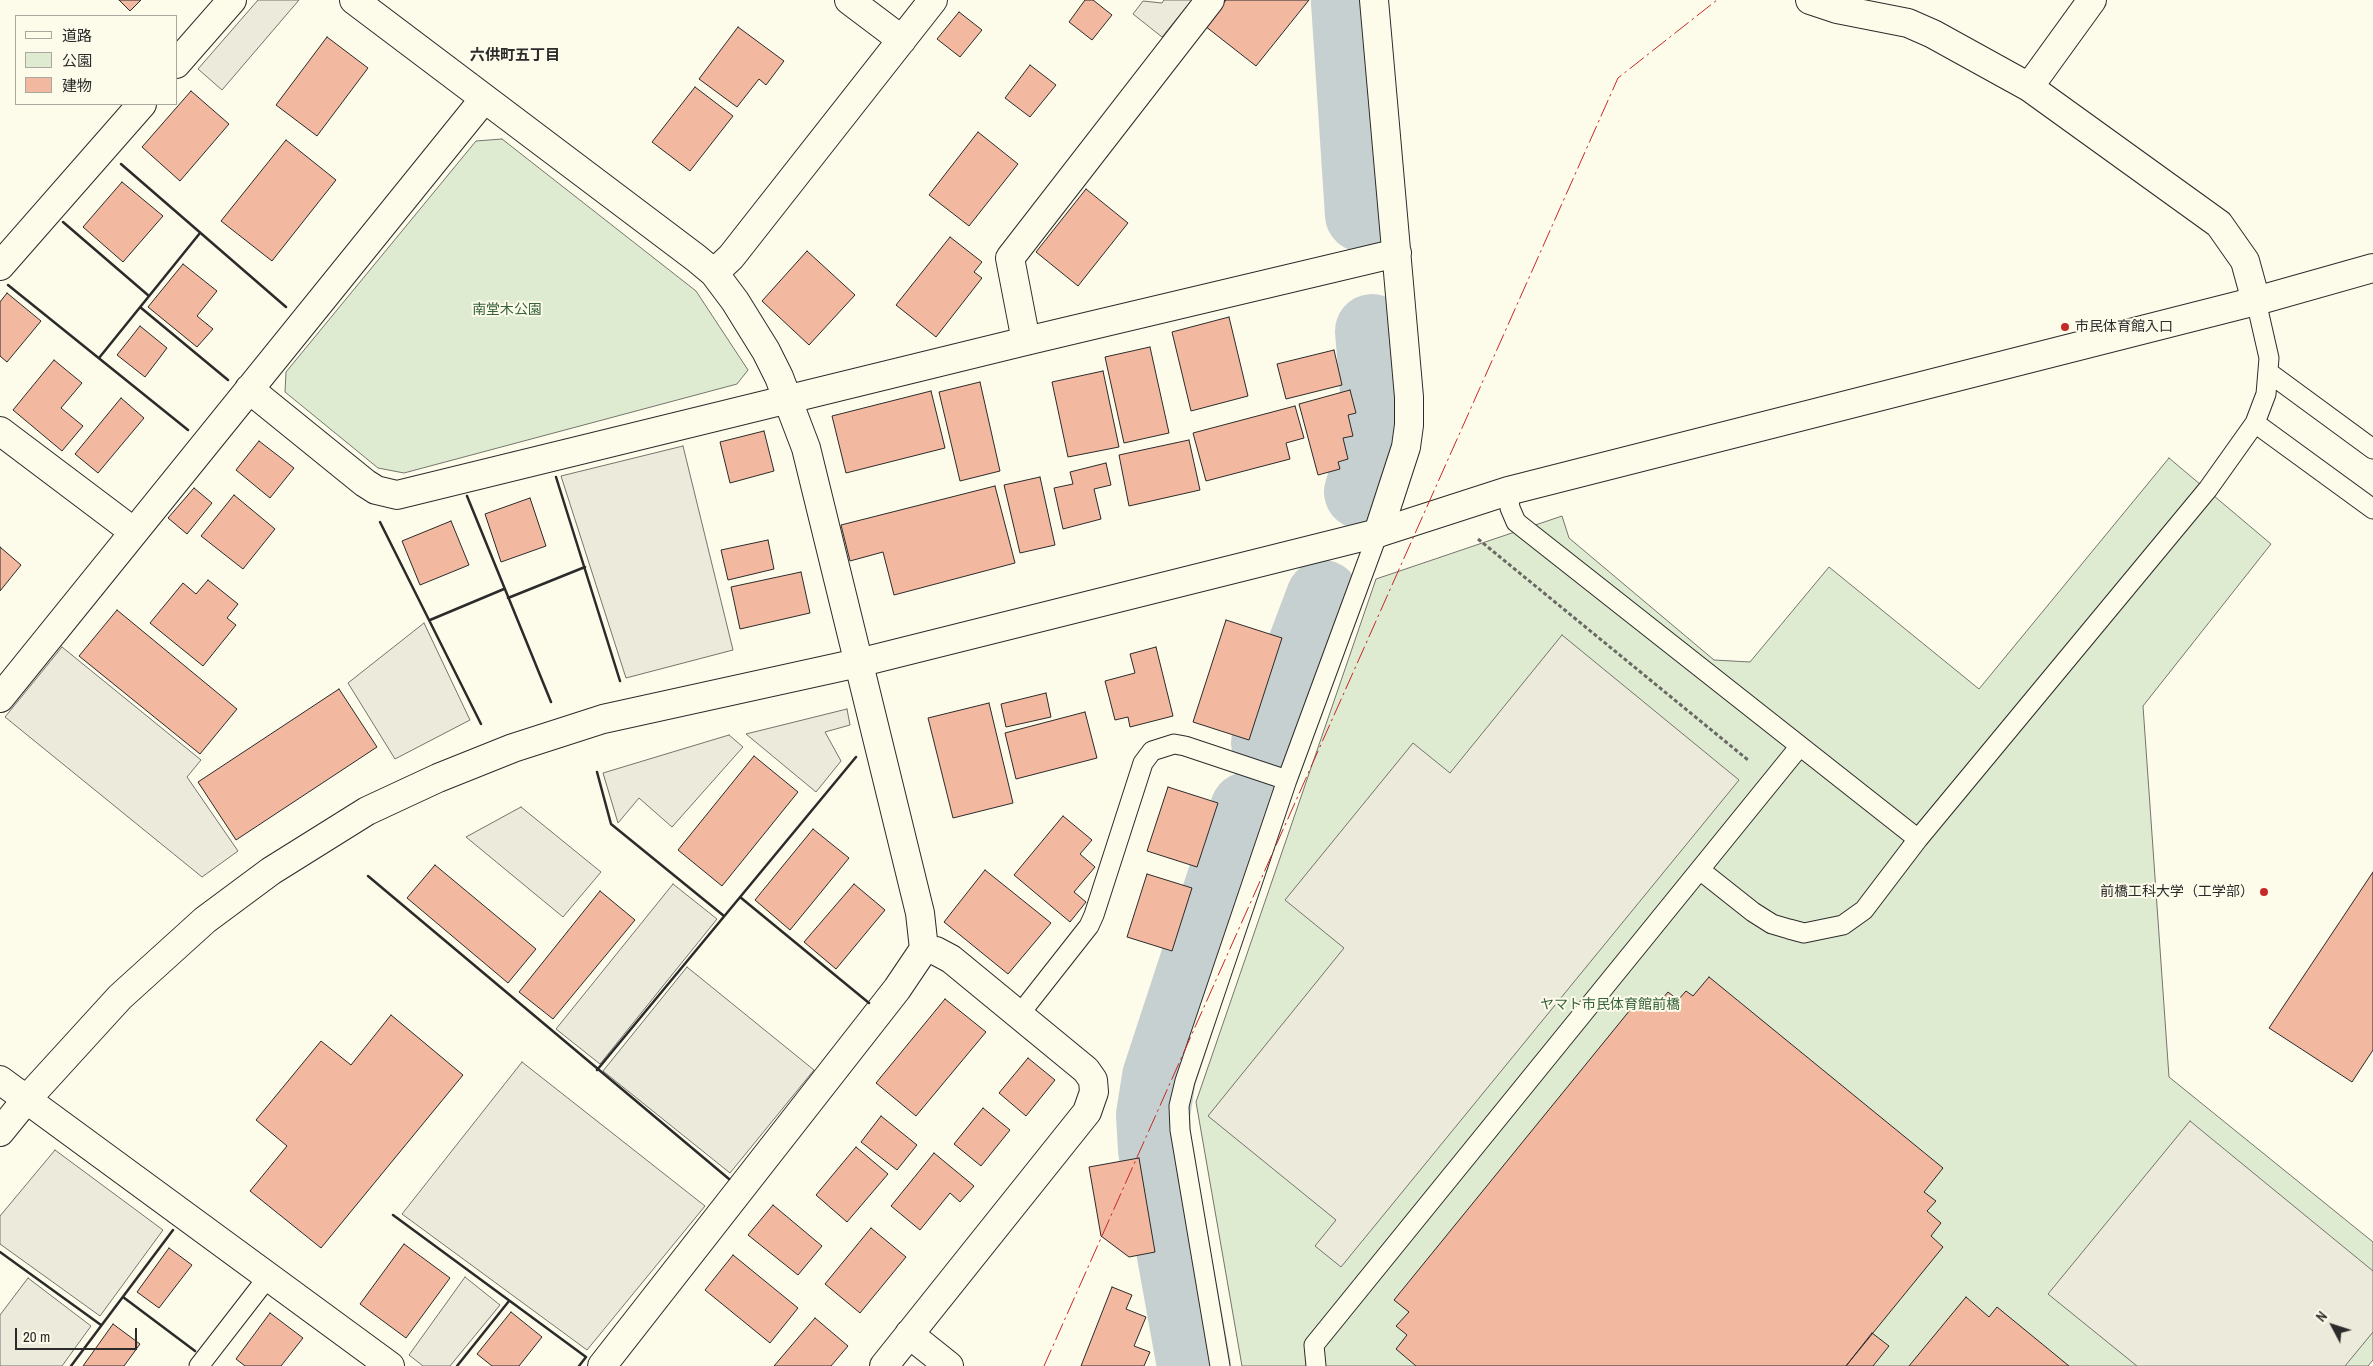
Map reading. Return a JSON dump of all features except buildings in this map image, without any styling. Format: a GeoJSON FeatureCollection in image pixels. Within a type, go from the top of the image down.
{"type":"FeatureCollection","features":[{"type":"Feature","properties":{"kind":"street"},"geometry":{"type":"LineString","coordinates":[[178,62],[232,0]]}},
{"type":"Feature","properties":{"kind":"street"},"geometry":{"type":"LineString","coordinates":[[354,0],[714,273],[735,301],[766,352],[789,400],[806,448],[920,913],[924,949],[898,989],[602,1366]]}},
{"type":"Feature","properties":{"kind":"street"},"geometry":{"type":"LineString","coordinates":[[849,0],[902,40]]}},
{"type":"Feature","properties":{"kind":"street"},"geometry":{"type":"LineString","coordinates":[[714,273],[731,257],[933,0]]}},
{"type":"Feature","properties":{"kind":"street"},"geometry":{"type":"LineString","coordinates":[[1026,341],[1010,258],[1210,0]]}},
{"type":"Feature","properties":{"kind":"street"},"geometry":{"type":"LineString","coordinates":[[1374,0],[1408,370],[1409,425],[1406,447],[1378,533]]}},
{"type":"Feature","properties":{"kind":"street"},"geometry":{"type":"LineString","coordinates":[[1810,0],[1837,9],[1908,23],[1933,34],[2029,87],[2219,224],[2245,261],[2256,301]]}},
{"type":"Feature","properties":{"kind":"street"},"geometry":{"type":"LineString","coordinates":[[2029,87],[2092,0]]}},
{"type":"Feature","properties":{"kind":"street"},"geometry":{"type":"LineString","coordinates":[[0,698],[484,99]]}},
{"type":"Feature","properties":{"kind":"street"},"geometry":{"type":"LineString","coordinates":[[0,266],[141,105]]}},
{"type":"Feature","properties":{"kind":"street"},"geometry":{"type":"LineString","coordinates":[[249,389],[365,483],[381,492],[397,495],[1026,341],[1397,253]]}},
{"type":"Feature","properties":{"kind":"street"},"geometry":{"type":"LineString","coordinates":[[0,1132],[26,1100],[120,997],[205,920],[271,871],[367,811],[438,778],[505,751],[603,719],[858,663],[1378,533],[1508,491],[2256,301],[2373,268]]}},
{"type":"Feature","properties":{"kind":"street"},"geometry":{"type":"LineString","coordinates":[[0,431],[134,532]]}},
{"type":"Feature","properties":{"kind":"street"},"geometry":{"type":"LineString","coordinates":[[884,1366],[1087,1112],[1094,1092],[1093,1080],[1086,1070],[951,959],[936,951],[924,949]]}},
{"type":"Feature","properties":{"kind":"street"},"geometry":{"type":"LineString","coordinates":[[0,1080],[390,1366]]}},
{"type":"Feature","properties":{"kind":"street"},"geometry":{"type":"LineString","coordinates":[[909,1334],[949,1366]]}},
{"type":"Feature","properties":{"kind":"lane"},"geometry":{"type":"LineString","coordinates":[[1700,870],[1752,912],[1772,924],[1804,932],[1843,925],[1864,910],[1918,839],[2208,489],[2256,424],[2266,394],[2269,358],[2256,301]]}},
{"type":"Feature","properties":{"kind":"lane"},"geometry":{"type":"LineString","coordinates":[[2268,372],[2373,449]]}},
{"type":"Feature","properties":{"kind":"lane"},"geometry":{"type":"LineString","coordinates":[[2256,424],[2373,509]]}},
{"type":"Feature","properties":{"kind":"lane"},"geometry":{"type":"LineString","coordinates":[[1508,491],[1510,508],[1516,522],[1918,839]]}},
{"type":"Feature","properties":{"kind":"lane"},"geometry":{"type":"LineString","coordinates":[[1220,1366],[1180,1130],[1179,1106],[1185,1081],[1286,780],[1378,533]]}},
{"type":"Feature","properties":{"kind":"lane"},"geometry":{"type":"LineString","coordinates":[[1019,1015],[1091,920],[1143,763],[1152,751],[1174,744],[1185,746],[1286,780]]}},
{"type":"Feature","properties":{"kind":"lane"},"geometry":{"type":"LineString","coordinates":[[1316,1366],[1314,1345],[1800,746]]}},
{"type":"Feature","properties":{"kind":"lane"},"geometry":{"type":"LineString","coordinates":[[199,1366],[268,1277]]}},
{"type":"Feature","properties":{"kind":"path"},"geometry":{"type":"LineString","coordinates":[[1445,512],[1751,763]]}},
{"type":"Feature","properties":{"kind":"green space","name":"南堂木公園"},"geometry":{"type":"Polygon","coordinates":[[[502,139],[696,291],[748,370],[737,384],[404,473],[378,468],[285,392],[286,372],[476,141],[502,139]]]}},
{"type":"Feature","properties":{"kind":"green space","name":"ヤマト市民体育館前橋"},"geometry":{"type":"Polygon","coordinates":[[[2169,458],[2271,544],[2143,706],[2169,1077],[2373,1242],[2373,1360],[2368,1366],[1242,1366],[1196,1102],[1376,579],[1562,516],[1569,538],[1714,660],[1750,662],[1829,567],[1979,689],[2169,458]]]}},
{"type":"Feature","properties":{"kind":"shaded area"},"geometry":{"type":"Polygon","coordinates":[[[258,0],[299,0],[222,90],[198,69],[258,0]]]}},
{"type":"Feature","properties":{"kind":"shaded area"},"geometry":{"type":"Polygon","coordinates":[[[1164,0],[1192,0],[1162,37],[1133,14],[1143,1],[1162,3],[1164,0]]]}},
{"type":"Feature","properties":{"kind":"shaded area"},"geometry":{"type":"Polygon","coordinates":[[[683,446],[733,650],[626,678],[561,476],[683,446]]]}},
{"type":"Feature","properties":{"kind":"shaded area"},"geometry":{"type":"Polygon","coordinates":[[[424,623],[470,720],[395,759],[348,683],[424,623]]]}},
{"type":"Feature","properties":{"kind":"shaded area"},"geometry":{"type":"Polygon","coordinates":[[[1562,635],[1739,780],[1341,1267],[1315,1246],[1336,1220],[1208,1116],[1344,948],[1285,900],[1413,743],[1450,773],[1562,635]]]}},
{"type":"Feature","properties":{"kind":"shaded area"},"geometry":{"type":"Polygon","coordinates":[[[62,647],[201,760],[187,777],[238,851],[202,877],[5,717],[62,647]]]}},
{"type":"Feature","properties":{"kind":"shaded area"},"geometry":{"type":"Polygon","coordinates":[[[847,709],[850,725],[825,732],[841,761],[816,792],[746,734],[847,709]]]}},
{"type":"Feature","properties":{"kind":"shaded area"},"geometry":{"type":"Polygon","coordinates":[[[729,735],[743,747],[672,827],[639,798],[618,823],[603,773],[729,735]]]}},
{"type":"Feature","properties":{"kind":"shaded area"},"geometry":{"type":"Polygon","coordinates":[[[521,807],[601,872],[563,917],[466,837],[521,807]]]}},
{"type":"Feature","properties":{"kind":"shaded area"},"geometry":{"type":"Polygon","coordinates":[[[673,884],[717,919],[600,1064],[556,1029],[673,884]]]}},
{"type":"Feature","properties":{"kind":"shaded area"},"geometry":{"type":"Polygon","coordinates":[[[687,967],[814,1070],[730,1173],[603,1071],[687,967]]]}},
{"type":"Feature","properties":{"kind":"shaded area"},"geometry":{"type":"Polygon","coordinates":[[[522,1062],[705,1206],[587,1350],[402,1214],[522,1062]]]}},
{"type":"Feature","properties":{"kind":"shaded area"},"geometry":{"type":"Polygon","coordinates":[[[2190,1121],[2373,1271],[2373,1332],[2345,1366],[2137,1366],[2048,1294],[2190,1121]]]}},
{"type":"Feature","properties":{"kind":"shaded area"},"geometry":{"type":"Polygon","coordinates":[[[55,1150],[163,1230],[100,1316],[0,1244],[0,1216],[55,1150]]]}},
{"type":"Feature","properties":{"kind":"shaded area"},"geometry":{"type":"Polygon","coordinates":[[[465,1277],[500,1305],[450,1366],[423,1366],[409,1355],[465,1277]]]}},
{"type":"Feature","properties":{"kind":"shaded area"},"geometry":{"type":"Polygon","coordinates":[[[28,1278],[91,1326],[62,1366],[0,1366],[0,1315],[28,1278]]]}},
{"type":"Feature","properties":{"kind":"waterway"},"geometry":{"type":"LineString","coordinates":[[1348,2],[1362,215]]}},
{"type":"Feature","properties":{"kind":"waterway"},"geometry":{"type":"LineString","coordinates":[[1361,492],[1380,428],[1372,331]]}},
{"type":"Feature","properties":{"kind":"waterway"},"geometry":{"type":"LineString","coordinates":[[1268,743],[1323,597]]}},
{"type":"Feature","properties":{"kind":"waterway"},"geometry":{"type":"LineString","coordinates":[[1194,1366],[1155,1150],[1153,1115],[1159,1077],[1247,809]]}},
{"type":"Feature","properties":{"kind":"wall"},"geometry":{"type":"LineString","coordinates":[[121,164],[286,307]]}},
{"type":"Feature","properties":{"kind":"wall"},"geometry":{"type":"LineString","coordinates":[[63,222],[149,296]]}},
{"type":"Feature","properties":{"kind":"wall"},"geometry":{"type":"LineString","coordinates":[[99,358],[200,233]]}},
{"type":"Feature","properties":{"kind":"wall"},"geometry":{"type":"LineString","coordinates":[[8,285],[188,430]]}},
{"type":"Feature","properties":{"kind":"wall"},"geometry":{"type":"LineString","coordinates":[[140,307],[228,380]]}},
{"type":"Feature","properties":{"kind":"wall"},"geometry":{"type":"LineString","coordinates":[[556,477],[620,681]]}},
{"type":"Feature","properties":{"kind":"wall"},"geometry":{"type":"LineString","coordinates":[[467,496],[551,702]]}},
{"type":"Feature","properties":{"kind":"wall"},"geometry":{"type":"LineString","coordinates":[[380,522],[481,724]]}},
{"type":"Feature","properties":{"kind":"wall"},"geometry":{"type":"LineString","coordinates":[[508,598],[585,567]]}},
{"type":"Feature","properties":{"kind":"wall"},"geometry":{"type":"LineString","coordinates":[[430,620],[504,589]]}},
{"type":"Feature","properties":{"kind":"wall"},"geometry":{"type":"LineString","coordinates":[[597,1070],[856,757]]}},
{"type":"Feature","properties":{"kind":"wall"},"geometry":{"type":"LineString","coordinates":[[597,772],[611,824],[724,916]]}},
{"type":"Feature","properties":{"kind":"wall"},"geometry":{"type":"LineString","coordinates":[[368,876],[729,1179]]}},
{"type":"Feature","properties":{"kind":"wall"},"geometry":{"type":"LineString","coordinates":[[740,897],[869,1003]]}},
{"type":"Feature","properties":{"kind":"wall"},"geometry":{"type":"LineString","coordinates":[[393,1215],[586,1357],[579,1366]]}},
{"type":"Feature","properties":{"kind":"wall"},"geometry":{"type":"LineString","coordinates":[[71,1366],[173,1230]]}},
{"type":"Feature","properties":{"kind":"wall"},"geometry":{"type":"LineString","coordinates":[[0,1252],[101,1325]]}},
{"type":"Feature","properties":{"kind":"wall"},"geometry":{"type":"LineString","coordinates":[[123,1297],[195,1351]]}},
{"type":"Feature","properties":{"kind":"wall"},"geometry":{"type":"LineString","coordinates":[[457,1366],[509,1301]]}},
{"type":"Feature","properties":{"kind":"power"},"geometry":{"type":"LineString","coordinates":[[1044,1366],[1618,78],[1717,0]]}},
{"type":"Feature","properties":{"kind":"place","name":"市民体育館入口"},"geometry":{"type":"Point","coordinates":[2065,327]}},
{"type":"Feature","properties":{"kind":"place","name":"前橋工科大学（工学部）"},"geometry":{"type":"Point","coordinates":[2264,892]}},
{"type":"Feature","properties":{"kind":"district","name":"六供町五丁目"},"geometry":{"type":"Point","coordinates":[515,56]}}]}
